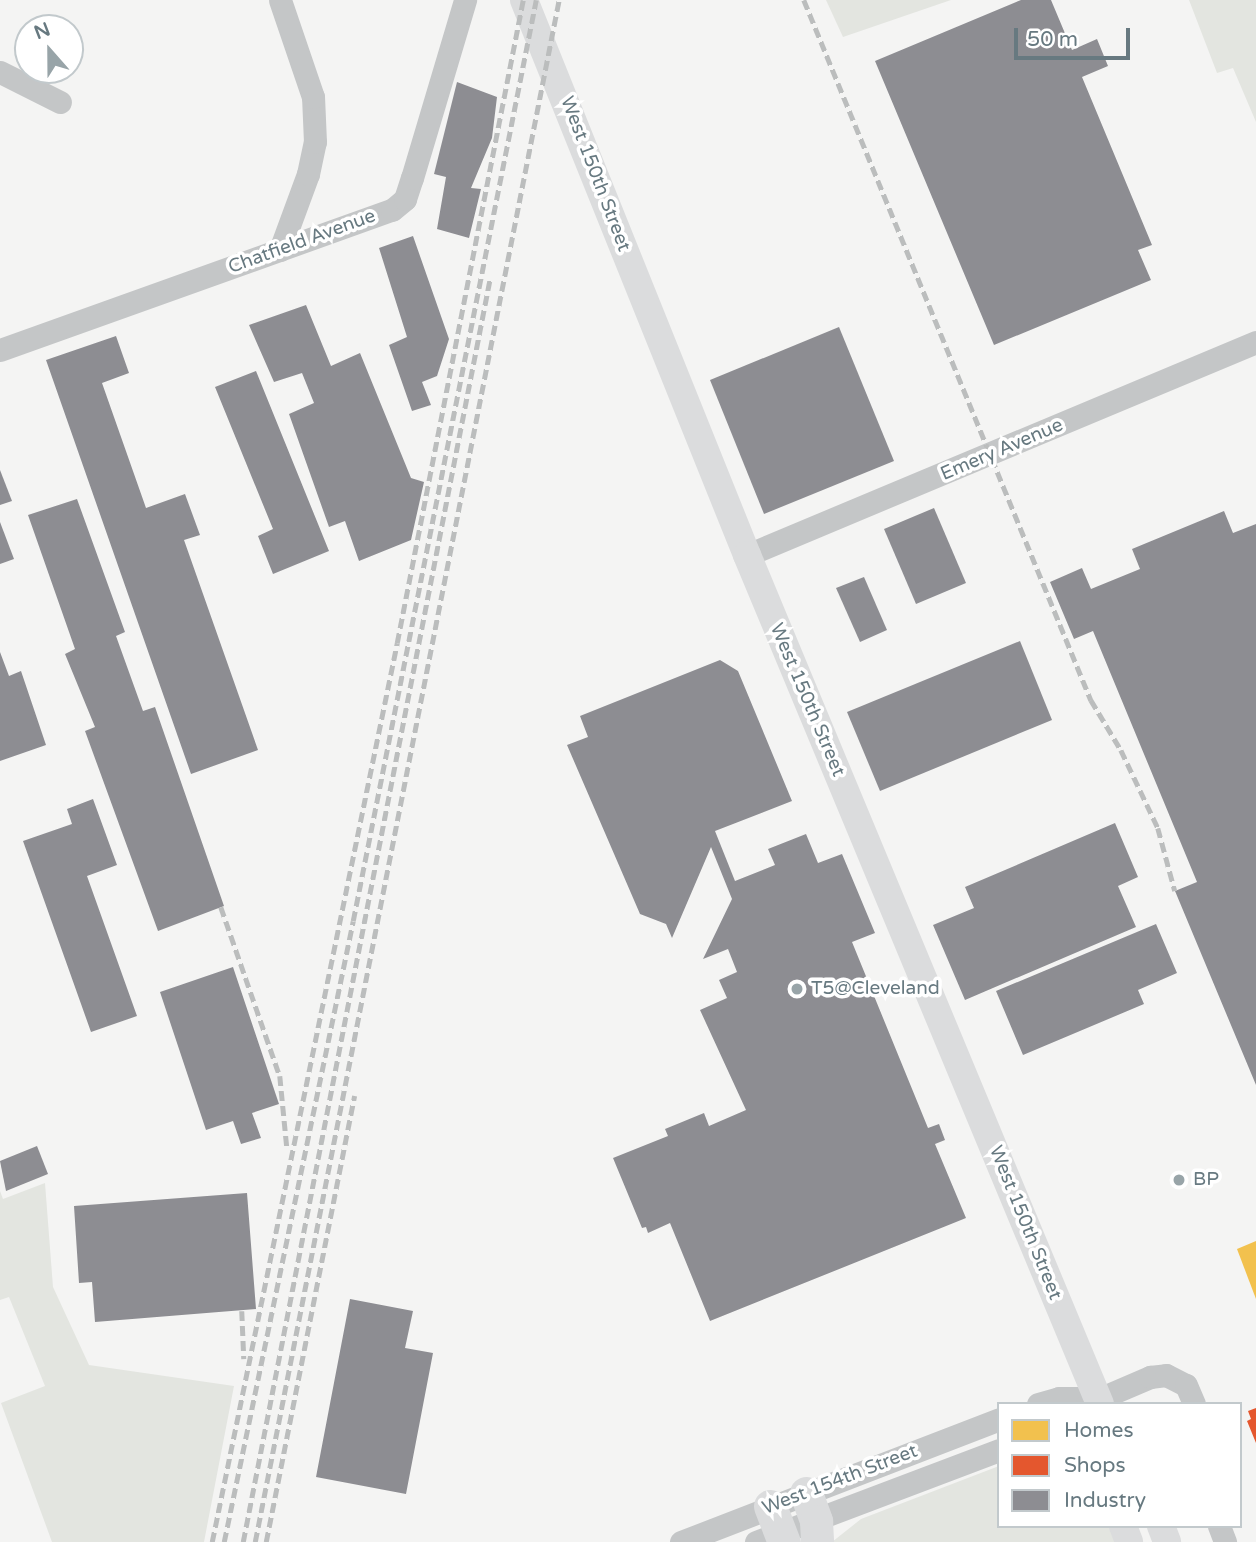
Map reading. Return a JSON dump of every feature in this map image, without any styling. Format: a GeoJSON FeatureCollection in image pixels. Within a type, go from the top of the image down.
{"type":"FeatureCollection","features":[{"type":"Feature","properties":{"kind":"main road","name":"West 150th Street"},"geometry":{"type":"LineString","coordinates":[[524,0],[681,394],[1094,1402]]}},
{"type":"Feature","properties":{"kind":"street"},"geometry":{"type":"LineString","coordinates":[[280,0],[313,97],[315,142],[308,174],[280,250]]}},
{"type":"Feature","properties":{"kind":"street","name":"Chatfield Avenue"},"geometry":{"type":"LineString","coordinates":[[0,350],[392,209],[405,200],[464,0]]}},
{"type":"Feature","properties":{"kind":"street"},"geometry":{"type":"LineString","coordinates":[[0,72],[60,102]]}},
{"type":"Feature","properties":{"kind":"street","name":"Emery Avenue"},"geometry":{"type":"LineString","coordinates":[[747,555],[1256,342]]}},
{"type":"Feature","properties":{"kind":"street"},"geometry":{"type":"LineString","coordinates":[[1094,1402],[1166,1376],[1186,1385],[1193,1402]]}},
{"type":"Feature","properties":{"kind":"street","name":"West 154th Street"},"geometry":{"type":"LineString","coordinates":[[813,1519],[997,1420]]}},
{"type":"Feature","properties":{"kind":"street","name":"West 154th Street"},"geometry":{"type":"LineString","coordinates":[[681,1542],[773,1531],[813,1519],[997,1451]]}},
{"type":"Feature","properties":{"kind":"shaded area"},"geometry":{"type":"Polygon","coordinates":[[[826,0],[951,0],[843,37],[826,0]]]}},
{"type":"Feature","properties":{"kind":"shaded area"},"geometry":{"type":"Polygon","coordinates":[[[1189,0],[1256,0],[1256,122],[1233,68],[1217,73],[1189,0]]]}},
{"type":"Feature","properties":{"kind":"shaded area"},"geometry":{"type":"Polygon","coordinates":[[[45,1183],[53,1287],[89,1365],[234,1386],[204,1542],[52,1542],[1,1403],[45,1386],[9,1297],[0,1300],[0,1191],[3,1199],[45,1183]]]}},
{"type":"Feature","properties":{"kind":"shaded area"},"geometry":{"type":"Polygon","coordinates":[[[997,1467],[997,1528],[1116,1528],[1122,1542],[832,1542],[861,1519],[997,1467]]]}},
{"type":"Feature","properties":{"kind":"building: Homes"},"geometry":{"type":"Polygon","coordinates":[[[1256,1241],[1256,1299],[1237,1249],[1256,1241]]]}},
{"type":"Feature","properties":{"kind":"building: Shops"},"geometry":{"type":"Polygon","coordinates":[[[1256,1408],[1256,1443],[1247,1421],[1251,1419],[1248,1411],[1256,1408]]]}},
{"type":"Feature","properties":{"kind":"building: Industry"},"geometry":{"type":"Polygon","coordinates":[[[1021,0],[1051,0],[1072,50],[1097,39],[1108,66],[1082,77],[1152,245],[1138,250],[1151,280],[994,345],[875,61],[1021,0]]]}},
{"type":"Feature","properties":{"kind":"building: Industry"},"geometry":{"type":"Polygon","coordinates":[[[457,82],[497,97],[492,138],[471,188],[481,189],[469,238],[437,229],[446,177],[434,174],[457,82]]]}},
{"type":"Feature","properties":{"kind":"building: Industry"},"geometry":{"type":"Polygon","coordinates":[[[413,236],[449,339],[437,376],[422,382],[431,405],[412,411],[389,345],[407,337],[379,248],[413,236]]]}},
{"type":"Feature","properties":{"kind":"building: Industry"},"geometry":{"type":"Polygon","coordinates":[[[306,305],[331,366],[360,353],[411,478],[424,482],[411,540],[359,561],[345,521],[329,527],[289,414],[314,403],[302,373],[274,382],[249,325],[306,305]]]}},
{"type":"Feature","properties":{"kind":"building: Industry"},"geometry":{"type":"Polygon","coordinates":[[[839,327],[894,461],[764,514],[710,380],[839,327]]]}},
{"type":"Feature","properties":{"kind":"building: Industry"},"geometry":{"type":"Polygon","coordinates":[[[116,336],[129,373],[102,383],[146,508],[185,494],[200,535],[184,540],[258,750],[191,774],[46,360],[116,336]]]}},
{"type":"Feature","properties":{"kind":"building: Industry"},"geometry":{"type":"Polygon","coordinates":[[[256,371],[329,551],[273,574],[258,536],[273,529],[215,387],[256,371]]]}},
{"type":"Feature","properties":{"kind":"building: Industry"},"geometry":{"type":"Polygon","coordinates":[[[0,470],[12,501],[0,505],[0,470]]]}},
{"type":"Feature","properties":{"kind":"building: Industry"},"geometry":{"type":"Polygon","coordinates":[[[77,499],[125,632],[116,636],[143,711],[155,707],[224,906],[158,931],[85,731],[95,727],[65,654],[75,649],[28,515],[77,499]]]}},
{"type":"Feature","properties":{"kind":"building: Industry"},"geometry":{"type":"Polygon","coordinates":[[[934,508],[966,583],[916,604],[884,529],[934,508]]]}},
{"type":"Feature","properties":{"kind":"building: Industry"},"geometry":{"type":"Polygon","coordinates":[[[1224,511],[1233,533],[1256,524],[1256,1085],[1175,891],[1197,882],[1093,631],[1074,639],[1050,582],[1082,568],[1091,589],[1140,569],[1132,549],[1224,511]]]}},
{"type":"Feature","properties":{"kind":"building: Industry"},"geometry":{"type":"Polygon","coordinates":[[[0,522],[14,559],[0,564],[0,522]]]}},
{"type":"Feature","properties":{"kind":"building: Industry"},"geometry":{"type":"Polygon","coordinates":[[[864,577],[887,630],[860,642],[836,588],[864,577]]]}},
{"type":"Feature","properties":{"kind":"building: Industry"},"geometry":{"type":"Polygon","coordinates":[[[1020,641],[1052,720],[880,791],[847,712],[1020,641]]]}},
{"type":"Feature","properties":{"kind":"building: Industry"},"geometry":{"type":"Polygon","coordinates":[[[0,652],[9,676],[21,671],[46,745],[0,761],[0,652]]]}},
{"type":"Feature","properties":{"kind":"building: Industry","name":"T5@Cleveland"},"geometry":{"type":"Polygon","coordinates":[[[720,660],[738,671],[792,801],[715,831],[735,881],[775,865],[768,849],[806,834],[818,863],[842,854],[875,933],[852,942],[928,1128],[939,1124],[945,1140],[935,1144],[966,1218],[710,1321],[670,1223],[648,1233],[646,1227],[642,1228],[613,1158],[668,1136],[665,1129],[704,1113],[709,1126],[746,1110],[700,1010],[727,998],[719,980],[737,972],[728,949],[703,959],[732,899],[711,847],[672,938],[666,924],[640,914],[567,745],[588,737],[580,716],[720,660]]]}},
{"type":"Feature","properties":{"kind":"building: Industry"},"geometry":{"type":"Polygon","coordinates":[[[93,799],[117,865],[87,876],[137,1016],[91,1032],[23,841],[72,824],[67,809],[93,799]]]}},
{"type":"Feature","properties":{"kind":"building: Industry"},"geometry":{"type":"Polygon","coordinates":[[[1115,823],[1138,877],[1118,886],[1136,927],[965,1000],[933,925],[974,908],[965,887],[1115,823]]]}},
{"type":"Feature","properties":{"kind":"building: Industry"},"geometry":{"type":"Polygon","coordinates":[[[1156,924],[1177,973],[1138,990],[1144,1004],[1023,1055],[996,991],[1156,924]]]}},
{"type":"Feature","properties":{"kind":"building: Industry"},"geometry":{"type":"Polygon","coordinates":[[[233,967],[279,1104],[252,1113],[261,1138],[241,1144],[233,1121],[206,1130],[160,992],[233,967]]]}},
{"type":"Feature","properties":{"kind":"building: Industry"},"geometry":{"type":"Polygon","coordinates":[[[37,1146],[48,1174],[6,1191],[0,1161],[37,1146]]]}},
{"type":"Feature","properties":{"kind":"building: Industry"},"geometry":{"type":"Polygon","coordinates":[[[247,1193],[256,1309],[95,1322],[92,1282],[79,1283],[74,1206],[247,1193]]]}},
{"type":"Feature","properties":{"kind":"building: Industry"},"geometry":{"type":"Polygon","coordinates":[[[350,1299],[413,1311],[405,1348],[433,1353],[406,1494],[316,1477],[350,1299]]]}},
{"type":"Feature","properties":{"kind":"railway"},"geometry":{"type":"LineString","coordinates":[[212,1542],[397,643],[523,0]]}},
{"type":"Feature","properties":{"kind":"railway"},"geometry":{"type":"LineString","coordinates":[[224,1542],[353,921],[536,0]]}},
{"type":"Feature","properties":{"kind":"railway"},"geometry":{"type":"LineString","coordinates":[[255,1542],[559,0]]}},
{"type":"Feature","properties":{"kind":"railway"},"geometry":{"type":"LineString","coordinates":[[804,0],[1091,700],[1121,750],[1158,828],[1175,891]]}},
{"type":"Feature","properties":{"kind":"railway"},"geometry":{"type":"LineString","coordinates":[[243,1542],[490,278]]}},
{"type":"Feature","properties":{"kind":"railway"},"geometry":{"type":"LineString","coordinates":[[221,907],[280,1076],[287,1148]]}},
{"type":"Feature","properties":{"kind":"railway"},"geometry":{"type":"LineString","coordinates":[[266,1542],[354,1096]]}},
{"type":"Feature","properties":{"kind":"railway"},"geometry":{"type":"LineString","coordinates":[[242,1311],[244,1359]]}},
{"type":"Feature","properties":{"kind":"place","name":"T5@Cleveland"},"geometry":{"type":"Point","coordinates":[797,989]}},
{"type":"Feature","properties":{"kind":"place","name":"BP"},"geometry":{"type":"Point","coordinates":[1179,1180]}}]}
